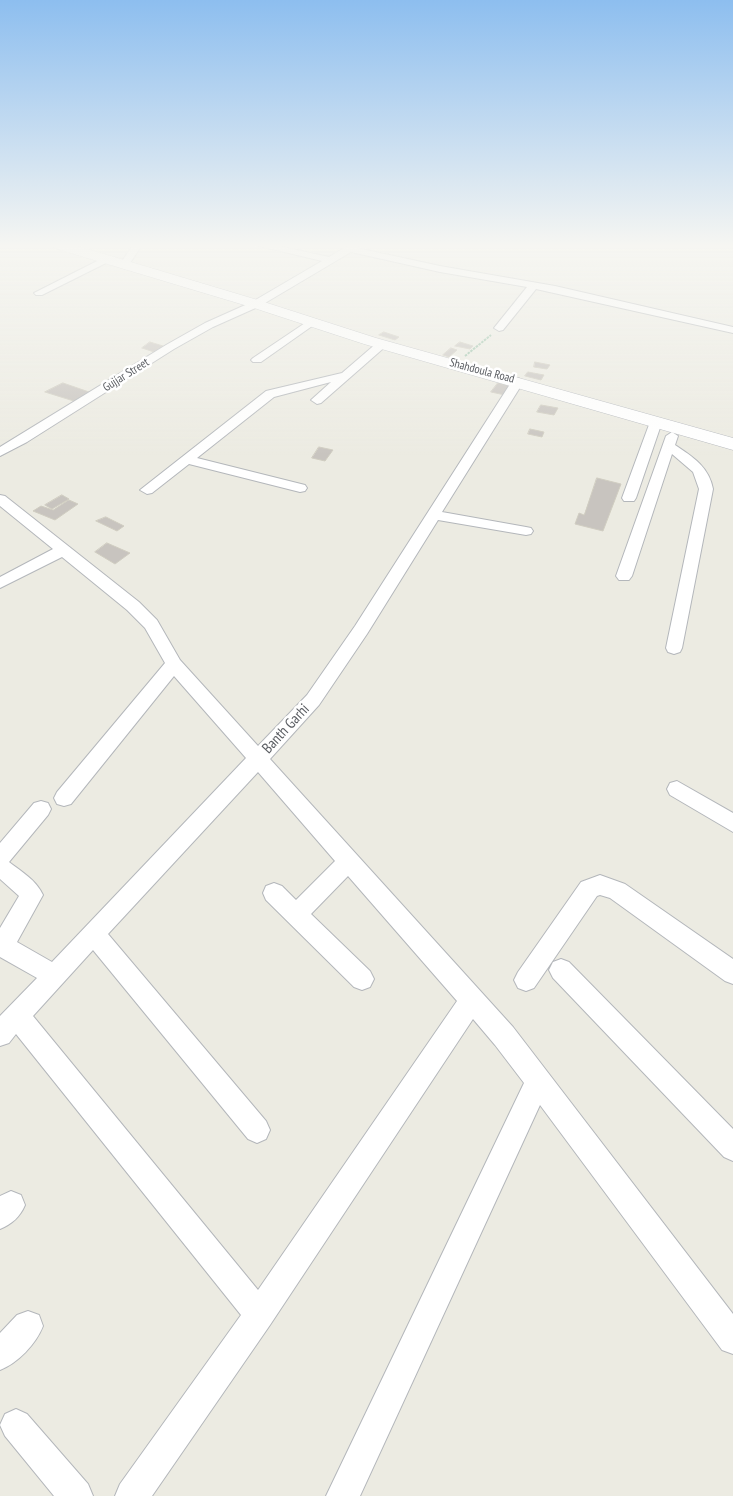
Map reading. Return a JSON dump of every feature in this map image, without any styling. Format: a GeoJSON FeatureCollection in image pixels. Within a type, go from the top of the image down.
{"type":"FeatureCollection","features":[{"type":"Feature","properties":{"kind":"street","name":"Gujjar Street"},"geometry":{"type":"LineString","coordinates":[[0,452],[201,329],[232,315]]}},
{"type":"Feature","properties":{"kind":"street","name":"Shahdoula Road"},"geometry":{"type":"LineString","coordinates":[[289,315],[382,344],[518,381],[733,444]]}},
{"type":"Feature","properties":{"kind":"street"},"geometry":{"type":"LineString","coordinates":[[499,328],[510,315]]}},
{"type":"Feature","properties":{"kind":"street"},"geometry":{"type":"LineString","coordinates":[[666,315],[733,330]]}},
{"type":"Feature","properties":{"kind":"street"},"geometry":{"type":"LineString","coordinates":[[258,360],[311,322]]}},
{"type":"Feature","properties":{"kind":"street"},"geometry":{"type":"LineString","coordinates":[[318,400],[382,344]]}},
{"type":"Feature","properties":{"kind":"street"},"geometry":{"type":"LineString","coordinates":[[147,490],[270,394],[346,375]]}},
{"type":"Feature","properties":{"kind":"street","name":"Banth Garhi"},"geometry":{"type":"LineString","coordinates":[[9,1025],[313,700],[362,630],[518,381]]}},
{"type":"Feature","properties":{"kind":"street"},"geometry":{"type":"LineString","coordinates":[[629,498],[656,422]]}},
{"type":"Feature","properties":{"kind":"street"},"geometry":{"type":"LineString","coordinates":[[624,576],[675,427]]}},
{"type":"Feature","properties":{"kind":"street"},"geometry":{"type":"LineString","coordinates":[[669,446],[694,464],[705,479],[706,489],[674,648]]}},
{"type":"Feature","properties":{"kind":"street"},"geometry":{"type":"LineString","coordinates":[[186,459],[300,488]]}},
{"type":"Feature","properties":{"kind":"street"},"geometry":{"type":"LineString","coordinates":[[0,499],[133,606],[151,624],[174,664],[504,1036],[733,1339]]}},
{"type":"Feature","properties":{"kind":"street"},"geometry":{"type":"LineString","coordinates":[[434,515],[526,531]]}},
{"type":"Feature","properties":{"kind":"street"},"geometry":{"type":"LineString","coordinates":[[0,583],[64,550]]}},
{"type":"Feature","properties":{"kind":"street"},"geometry":{"type":"LineString","coordinates":[[64,798],[174,664]]}},
{"type":"Feature","properties":{"kind":"street"},"geometry":{"type":"LineString","coordinates":[[677,789],[733,823]]}},
{"type":"Feature","properties":{"kind":"street"},"geometry":{"type":"LineString","coordinates":[[0,858],[41,809]]}},
{"type":"Feature","properties":{"kind":"street"},"geometry":{"type":"LineString","coordinates":[[297,914],[349,861]]}},
{"type":"Feature","properties":{"kind":"street"},"geometry":{"type":"LineString","coordinates":[[0,867],[22,884],[32,895],[2,946],[55,976]]}},
{"type":"Feature","properties":{"kind":"street"},"geometry":{"type":"LineString","coordinates":[[526,980],[589,889],[600,885],[617,891],[733,973]]}},
{"type":"Feature","properties":{"kind":"street"},"geometry":{"type":"LineString","coordinates":[[274,893],[362,980]]}},
{"type":"Feature","properties":{"kind":"street"},"geometry":{"type":"LineString","coordinates":[[94,934],[257,1130]]}},
{"type":"Feature","properties":{"kind":"street"},"geometry":{"type":"LineString","coordinates":[[561,970],[733,1148]]}},
{"type":"Feature","properties":{"kind":"street"},"geometry":{"type":"LineString","coordinates":[[132,1496],[259,1314],[472,1000]]}},
{"type":"Feature","properties":{"kind":"street"},"geometry":{"type":"LineString","coordinates":[[9,1025],[259,1314]]}},
{"type":"Feature","properties":{"kind":"street"},"geometry":{"type":"LineString","coordinates":[[343,1496],[538,1082]]}},
{"type":"Feature","properties":{"kind":"street"},"geometry":{"type":"LineString","coordinates":[[0,1355],[28,1326]]}},
{"type":"Feature","properties":{"kind":"street"},"geometry":{"type":"LineString","coordinates":[[16,1425],[76,1496]]}},
{"type":"Feature","properties":{"kind":"path"},"geometry":{"type":"LineString","coordinates":[[458,365],[468,352],[499,328]]}},
{"type":"Feature","properties":{"kind":"building"},"geometry":{"type":"Polygon","coordinates":[[[384,332],[399,337],[395,340],[379,335],[384,332]]]}},
{"type":"Feature","properties":{"kind":"building"},"geometry":{"type":"Polygon","coordinates":[[[150,342],[163,346],[154,352],[142,348],[150,342]]]}},
{"type":"Feature","properties":{"kind":"building"},"geometry":{"type":"Polygon","coordinates":[[[460,342],[473,346],[470,349],[455,346],[460,342]]]}},
{"type":"Feature","properties":{"kind":"building"},"geometry":{"type":"Polygon","coordinates":[[[451,348],[457,350],[449,357],[443,355],[451,348]]]}},
{"type":"Feature","properties":{"kind":"building"},"geometry":{"type":"Polygon","coordinates":[[[535,362],[550,365],[547,369],[534,367],[535,362]]]}},
{"type":"Feature","properties":{"kind":"building"},"geometry":{"type":"Polygon","coordinates":[[[528,372],[544,375],[541,380],[525,376],[528,372]]]}},
{"type":"Feature","properties":{"kind":"building"},"geometry":{"type":"Polygon","coordinates":[[[63,383],[92,393],[77,402],[45,392],[63,383]]]}},
{"type":"Feature","properties":{"kind":"building"},"geometry":{"type":"Polygon","coordinates":[[[498,383],[511,386],[505,395],[491,392],[498,383]]]}},
{"type":"Feature","properties":{"kind":"building"},"geometry":{"type":"Polygon","coordinates":[[[541,405],[558,408],[554,415],[537,412],[541,405]]]}},
{"type":"Feature","properties":{"kind":"building"},"geometry":{"type":"Polygon","coordinates":[[[530,429],[544,432],[542,437],[528,434],[530,429]]]}},
{"type":"Feature","properties":{"kind":"building"},"geometry":{"type":"Polygon","coordinates":[[[319,447],[333,450],[325,461],[312,458],[319,447]]]}},
{"type":"Feature","properties":{"kind":"building"},"geometry":{"type":"Polygon","coordinates":[[[597,478],[621,484],[603,531],[575,524],[579,513],[584,515],[597,478]]]}},
{"type":"Feature","properties":{"kind":"building"},"geometry":{"type":"Polygon","coordinates":[[[62,495],[69,499],[52,509],[45,505],[62,495]]]}},
{"type":"Feature","properties":{"kind":"building"},"geometry":{"type":"Polygon","coordinates":[[[69,500],[78,504],[55,520],[33,511],[41,506],[53,510],[69,500]]]}},
{"type":"Feature","properties":{"kind":"building"},"geometry":{"type":"Polygon","coordinates":[[[106,517],[124,526],[117,531],[96,521],[106,517]]]}},
{"type":"Feature","properties":{"kind":"building"},"geometry":{"type":"Polygon","coordinates":[[[107,543],[130,553],[115,564],[95,552],[107,543]]]}}]}
